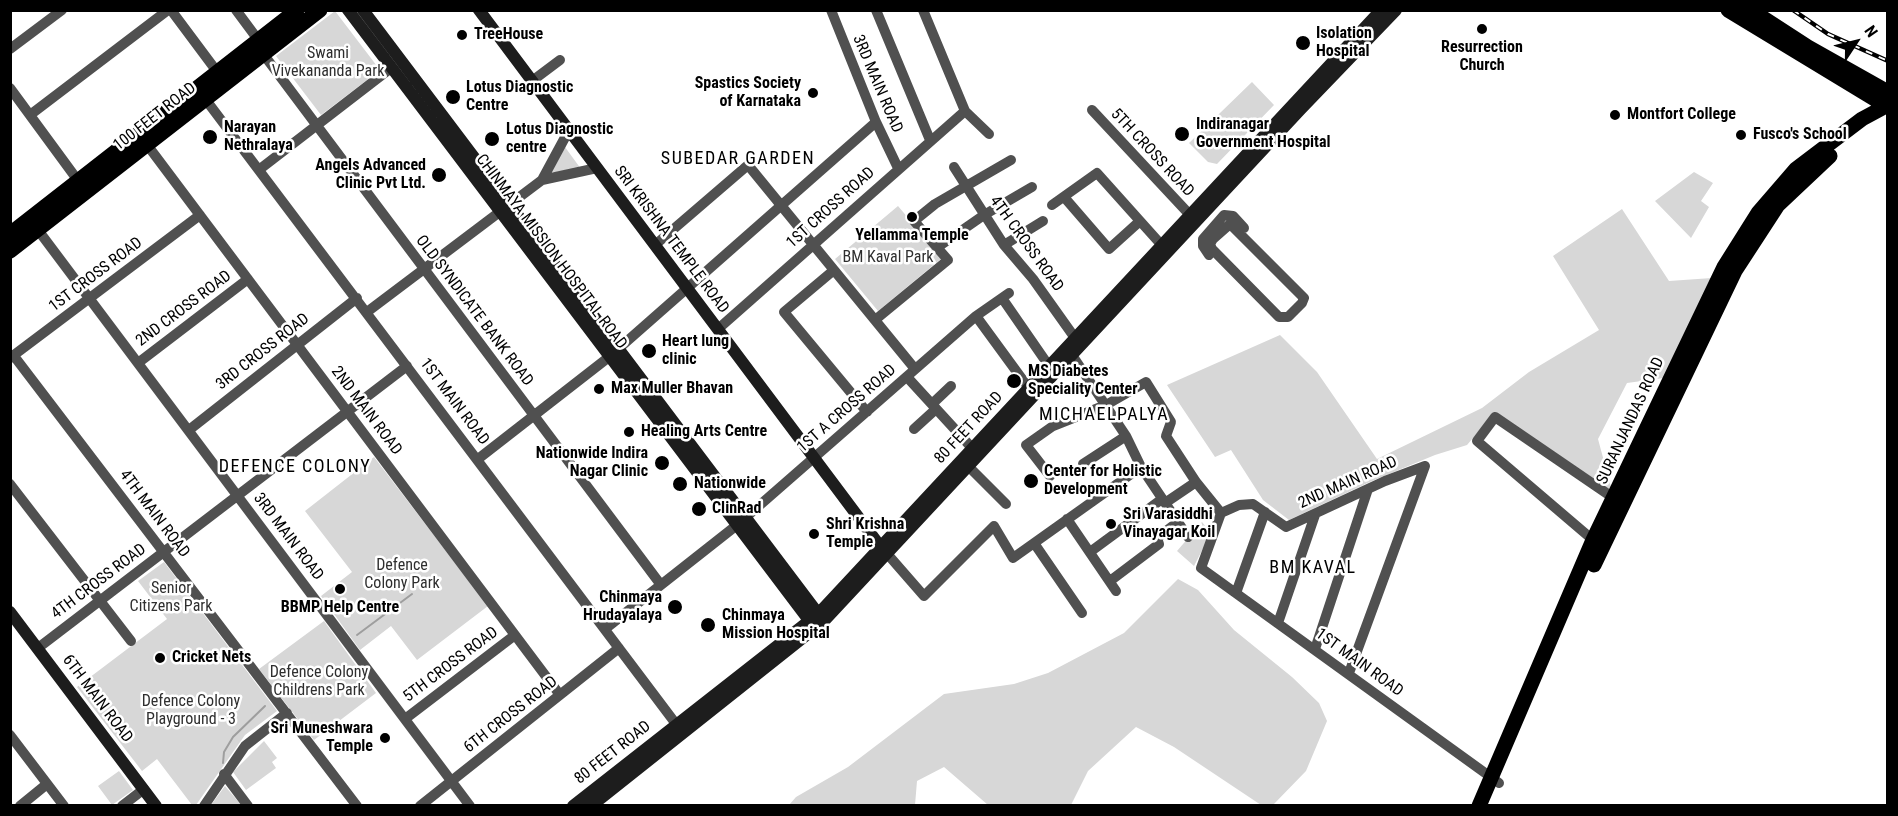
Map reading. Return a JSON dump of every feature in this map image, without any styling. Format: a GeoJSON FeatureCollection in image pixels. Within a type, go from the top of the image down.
{"type":"FeatureCollection","features":[{"type":"Feature","properties":{"kind":"main road","name":"100 FEET ROAD"},"geometry":{"type":"LineString","coordinates":[[10,234],[218,73],[320,10]]}},
{"type":"Feature","properties":{"kind":"main road","name":"CHINMAYA MISSION HOSPITAL ROAD"},"geometry":{"type":"LineString","coordinates":[[348,10],[609,357],[741,521],[817,621]]}},
{"type":"Feature","properties":{"kind":"main road","name":"CHINMAYA MISSION HOSPITAL ROAD"},"geometry":{"type":"LineString","coordinates":[[363,10],[620,348],[741,521]]}},
{"type":"Feature","properties":{"kind":"main road","name":"SRI KRISHNA TEMPLE ROAD"},"geometry":{"type":"LineString","coordinates":[[479,10],[884,550]]}},
{"type":"Feature","properties":{"kind":"main road","name":"80 FEET ROAD"},"geometry":{"type":"LineString","coordinates":[[1197,216],[1382,10]]}},
{"type":"Feature","properties":{"kind":"main road","name":"80 FEET ROAD"},"geometry":{"type":"LineString","coordinates":[[884,550],[972,448],[1075,338],[1165,249],[1396,10]]}},
{"type":"Feature","properties":{"kind":"main road"},"geometry":{"type":"LineString","coordinates":[[1728,10],[1887,104]]}},
{"type":"Feature","properties":{"kind":"main road"},"geometry":{"type":"LineString","coordinates":[[1752,10],[1887,104]]}},
{"type":"Feature","properties":{"kind":"main road","name":"100 FEET ROAD"},"geometry":{"type":"LineString","coordinates":[[10,251],[206,99],[261,48],[295,11]]}},
{"type":"Feature","properties":{"kind":"main road","name":"SURANJANDAS ROAD"},"geometry":{"type":"LineString","coordinates":[[1490,806],[1495,781],[1593,540],[1615,499],[1695,324],[1724,267],[1758,213],[1796,169],[1862,119],[1887,104]]}},
{"type":"Feature","properties":{"kind":"main road","name":"SURANJANDAS ROAD"},"geometry":{"type":"LineString","coordinates":[[1479,806],[1495,781],[1602,547],[1735,271],[1786,198],[1815,168],[1887,104]]}},
{"type":"Feature","properties":{"kind":"main road","name":"80 FEET ROAD"},"geometry":{"type":"LineString","coordinates":[[591,806],[738,683],[817,621],[1072,355],[1165,249]]}},
{"type":"Feature","properties":{"kind":"main road","name":"6TH MAIN ROAD"},"geometry":{"type":"LineString","coordinates":[[10,612],[156,806]]}},
{"type":"Feature","properties":{"kind":"main road","name":"80 FEET ROAD"},"geometry":{"type":"LineString","coordinates":[[573,806],[676,724],[738,683]]}},
{"type":"Feature","properties":{"kind":"street"},"geometry":{"type":"LineString","coordinates":[[10,50],[62,10]]}},
{"type":"Feature","properties":{"kind":"street"},"geometry":{"type":"LineString","coordinates":[[30,115],[169,10],[218,73]]}},
{"type":"Feature","properties":{"kind":"street","name":"OLD SYNDICATE BANK ROAD"},"geometry":{"type":"LineString","coordinates":[[236,10],[316,125],[661,585]]}},
{"type":"Feature","properties":{"kind":"street"},"geometry":{"type":"LineString","coordinates":[[876,10],[930,140]]}},
{"type":"Feature","properties":{"kind":"street"},"geometry":{"type":"LineString","coordinates":[[923,10],[965,111],[988,134]]}},
{"type":"Feature","properties":{"kind":"street","name":"3RD MAIN ROAD"},"geometry":{"type":"LineString","coordinates":[[835,11],[876,122],[898,168]]}},
{"type":"Feature","properties":{"kind":"street"},"geometry":{"type":"LineString","coordinates":[[532,81],[560,60]]}},
{"type":"Feature","properties":{"kind":"street"},"geometry":{"type":"LineString","coordinates":[[260,170],[392,68]]}},
{"type":"Feature","properties":{"kind":"street"},"geometry":{"type":"LineString","coordinates":[[10,88],[15,102],[30,115],[78,182]]}},
{"type":"Feature","properties":{"kind":"street","name":"1ST MAIN ROAD"},"geometry":{"type":"LineString","coordinates":[[206,99],[676,724]]}},
{"type":"Feature","properties":{"kind":"street","name":"5TH CROSS ROAD"},"geometry":{"type":"LineString","coordinates":[[1092,110],[1197,216],[1216,230]]}},
{"type":"Feature","properties":{"kind":"street","name":"1ST CROSS ROAD"},"geometry":{"type":"LineString","coordinates":[[718,329],[965,111]]}},
{"type":"Feature","properties":{"kind":"street"},"geometry":{"type":"LineString","coordinates":[[478,459],[620,348],[876,122]]}},
{"type":"Feature","properties":{"kind":"street"},"geometry":{"type":"LineString","coordinates":[[367,312],[542,180],[568,130]]}},
{"type":"Feature","properties":{"kind":"street","name":"2ND MAIN ROAD"},"geometry":{"type":"LineString","coordinates":[[148,146],[560,695]]}},
{"type":"Feature","properties":{"kind":"street"},"geometry":{"type":"LineString","coordinates":[[875,320],[948,260],[914,221],[966,184],[1011,160]]}},
{"type":"Feature","properties":{"kind":"street"},"geometry":{"type":"LineString","coordinates":[[655,245],[748,165],[875,320],[934,406],[972,448]]}},
{"type":"Feature","properties":{"kind":"street","name":"4TH CROSS ROAD"},"geometry":{"type":"LineString","coordinates":[[954,167],[1004,245],[1033,279],[1075,338]]}},
{"type":"Feature","properties":{"kind":"street"},"geometry":{"type":"LineString","coordinates":[[542,180],[597,168]]}},
{"type":"Feature","properties":{"kind":"street"},"geometry":{"type":"LineString","coordinates":[[1052,205],[1097,173],[1165,249]]}},
{"type":"Feature","properties":{"kind":"street"},"geometry":{"type":"LineString","coordinates":[[938,247],[984,215],[1032,187]]}},
{"type":"Feature","properties":{"kind":"street"},"geometry":{"type":"LineString","coordinates":[[1064,197],[1109,249],[1140,221]]}},
{"type":"Feature","properties":{"kind":"street","name":"1ST CROSS ROAD"},"geometry":{"type":"LineString","coordinates":[[12,357],[200,215]]}},
{"type":"Feature","properties":{"kind":"street"},"geometry":{"type":"LineString","coordinates":[[1211,257],[1202,244],[1216,230],[1230,224],[1234,226],[1304,298],[1288,317],[1279,316],[1212,249],[1210,244],[1216,230],[1224,215],[1230,215],[1245,229]]}},
{"type":"Feature","properties":{"kind":"street"},"geometry":{"type":"LineString","coordinates":[[1004,245],[1043,221]]}},
{"type":"Feature","properties":{"kind":"street","name":"3RD MAIN ROAD"},"geometry":{"type":"LineString","coordinates":[[38,230],[471,806]]}},
{"type":"Feature","properties":{"kind":"street"},"geometry":{"type":"LineString","coordinates":[[834,270],[784,312],[867,412]]}},
{"type":"Feature","properties":{"kind":"street","name":"2ND CROSS ROAD"},"geometry":{"type":"LineString","coordinates":[[138,363],[248,279]]}},
{"type":"Feature","properties":{"kind":"street","name":"1ST A CROSS ROAD"},"geometry":{"type":"LineString","coordinates":[[741,521],[976,316],[1006,296],[1049,366]]}},
{"type":"Feature","properties":{"kind":"street","name":"3RD CROSS ROAD"},"geometry":{"type":"LineString","coordinates":[[189,430],[357,298]]}},
{"type":"Feature","properties":{"kind":"street"},"geometry":{"type":"LineString","coordinates":[[976,316],[1024,383]]}},
{"type":"Feature","properties":{"kind":"street"},"geometry":{"type":"LineString","coordinates":[[1072,355],[1126,436],[1141,467],[1188,537]]}},
{"type":"Feature","properties":{"kind":"street","name":"4TH MAIN ROAD"},"geometry":{"type":"LineString","coordinates":[[12,357],[357,806]]}},
{"type":"Feature","properties":{"kind":"street","name":"4TH CROSS ROAD"},"geometry":{"type":"LineString","coordinates":[[38,648],[408,366]]}},
{"type":"Feature","properties":{"kind":"street"},"geometry":{"type":"LineString","coordinates":[[1050,476],[1026,445],[1053,426],[1106,405],[1146,382],[1171,422],[1166,436],[1196,482],[1221,513]]}},
{"type":"Feature","properties":{"kind":"street"},"geometry":{"type":"LineString","coordinates":[[914,429],[951,386]]}},
{"type":"Feature","properties":{"kind":"street"},"geometry":{"type":"LineString","coordinates":[[1593,540],[1477,441],[1495,417],[1615,499]]}},
{"type":"Feature","properties":{"kind":"street"},"geometry":{"type":"LineString","coordinates":[[1083,464],[1126,436]]}},
{"type":"Feature","properties":{"kind":"street"},"geometry":{"type":"LineString","coordinates":[[968,466],[1006,504]]}},
{"type":"Feature","properties":{"kind":"street","name":"2ND MAIN ROAD"},"geometry":{"type":"LineString","coordinates":[[1221,513],[1250,504],[1286,527],[1368,489],[1425,466],[1349,673]]}},
{"type":"Feature","properties":{"kind":"street"},"geometry":{"type":"LineString","coordinates":[[884,550],[924,596],[994,526],[1013,558],[1141,467]]}},
{"type":"Feature","properties":{"kind":"street"},"geometry":{"type":"LineString","coordinates":[[1090,552],[1163,501],[1196,482]]}},
{"type":"Feature","properties":{"kind":"street"},"geometry":{"type":"LineString","coordinates":[[10,484],[131,641]]}},
{"type":"Feature","properties":{"kind":"street"},"geometry":{"type":"LineString","coordinates":[[1315,649],[1368,489]]}},
{"type":"Feature","properties":{"kind":"street"},"geometry":{"type":"LineString","coordinates":[[1236,593],[1265,512]]}},
{"type":"Feature","properties":{"kind":"street","name":"1ST MAIN ROAD"},"geometry":{"type":"LineString","coordinates":[[1221,513],[1200,568],[1349,673],[1495,781]]}},
{"type":"Feature","properties":{"kind":"street"},"geometry":{"type":"LineString","coordinates":[[1278,623],[1315,515]]}},
{"type":"Feature","properties":{"kind":"street"},"geometry":{"type":"LineString","coordinates":[[1068,519],[1113,586],[1158,544],[1156,538],[1178,522]]}},
{"type":"Feature","properties":{"kind":"street"},"geometry":{"type":"LineString","coordinates":[[605,629],[741,521]]}},
{"type":"Feature","properties":{"kind":"street"},"geometry":{"type":"LineString","coordinates":[[1034,543],[1082,614]]}},
{"type":"Feature","properties":{"kind":"street","name":"5TH CROSS ROAD"},"geometry":{"type":"LineString","coordinates":[[405,719],[515,635]]}},
{"type":"Feature","properties":{"kind":"street","name":"6TH CROSS ROAD"},"geometry":{"type":"LineString","coordinates":[[420,806],[620,648]]}},
{"type":"Feature","properties":{"kind":"street"},"geometry":{"type":"LineString","coordinates":[[204,806],[224,774],[246,746],[286,713]]}},
{"type":"Feature","properties":{"kind":"street"},"geometry":{"type":"LineString","coordinates":[[10,735],[64,806]]}},
{"type":"Feature","properties":{"kind":"street"},"geometry":{"type":"LineString","coordinates":[[224,774],[248,806]]}},
{"type":"Feature","properties":{"kind":"street"},"geometry":{"type":"LineString","coordinates":[[20,806],[47,783]]}},
{"type":"Feature","properties":{"kind":"street"},"geometry":{"type":"LineString","coordinates":[[122,806],[144,789]]}},
{"type":"Feature","properties":{"kind":"green space","name":"Swami Vivekananda Park"},"geometry":{"type":"Polygon","coordinates":[[[335,11],[380,70],[321,115],[276,56],[335,11]]]}},
{"type":"Feature","properties":{"kind":"green space"},"geometry":{"type":"Polygon","coordinates":[[[1252,82],[1274,105],[1217,164],[1208,162],[1189,143],[1252,82]]]}},
{"type":"Feature","properties":{"kind":"green space"},"geometry":{"type":"Polygon","coordinates":[[[565,147],[581,169],[548,173],[565,147]]]}},
{"type":"Feature","properties":{"kind":"green space"},"geometry":{"type":"Polygon","coordinates":[[[1694,172],[1713,183],[1701,201],[1709,207],[1691,238],[1655,201],[1694,172]]]}},
{"type":"Feature","properties":{"kind":"green space","name":"BM Kaval Park"},"geometry":{"type":"Polygon","coordinates":[[[898,206],[942,258],[878,311],[835,259],[898,206]]]}},
{"type":"Feature","properties":{"kind":"green space"},"geometry":{"type":"Polygon","coordinates":[[[1622,209],[1669,281],[1712,278],[1664,378],[1627,383],[1598,439],[1612,491],[1495,412],[1467,445],[1435,455],[1372,481],[1289,520],[1263,500],[1231,450],[1215,457],[1167,385],[1280,335],[1317,372],[1377,459],[1482,408],[1529,372],[1599,330],[1553,256],[1622,209]]]}},
{"type":"Feature","properties":{"kind":"green space","name":"Defence Colony Park"},"geometry":{"type":"Polygon","coordinates":[[[374,457],[488,606],[417,660],[391,626],[360,650],[321,596],[352,572],[305,511],[374,457]]]}},
{"type":"Feature","properties":{"kind":"green space"},"geometry":{"type":"Polygon","coordinates":[[[1202,522],[1211,533],[1194,566],[1177,551],[1202,522]]]}},
{"type":"Feature","properties":{"kind":"green space","name":"Defence Colony Playground - 3"},"geometry":{"type":"Polygon","coordinates":[[[164,562],[277,711],[245,735],[196,805],[192,805],[157,759],[142,771],[77,687],[167,619],[138,581],[164,562]]]}},
{"type":"Feature","properties":{"kind":"green space"},"geometry":{"type":"Polygon","coordinates":[[[1178,579],[1198,590],[1234,630],[1292,677],[1319,703],[1327,721],[1306,771],[1273,805],[1261,805],[1174,747],[1136,727],[1088,771],[1071,805],[988,805],[944,767],[917,781],[915,805],[789,805],[796,797],[848,767],[944,694],[1014,684],[1048,673],[1124,633],[1178,579]]]}},
{"type":"Feature","properties":{"kind":"green space","name":"Defence Colony Childrens Park"},"geometry":{"type":"Polygon","coordinates":[[[324,621],[376,693],[314,740],[259,669],[324,621]]]}},
{"type":"Feature","properties":{"kind":"green space"},"geometry":{"type":"Polygon","coordinates":[[[264,741],[277,758],[272,762],[276,768],[246,790],[233,772],[264,741]]]}},
{"type":"Feature","properties":{"kind":"green space"},"geometry":{"type":"Polygon","coordinates":[[[119,771],[133,790],[112,805],[98,786],[119,771]]]}},
{"type":"Feature","properties":{"kind":"green space"},"geometry":{"type":"Polygon","coordinates":[[[225,786],[241,805],[211,805],[225,786]]]}},
{"type":"Feature","properties":{"kind":"waterway"},"geometry":{"type":"LineString","coordinates":[[357,635],[412,594]]}},
{"type":"Feature","properties":{"kind":"waterway"},"geometry":{"type":"LineString","coordinates":[[223,763],[224,752],[233,737],[265,706]]}},
{"type":"Feature","properties":{"kind":"railway"},"geometry":{"type":"LineString","coordinates":[[1793,10],[1828,34],[1888,61]]}},
{"type":"Feature","properties":{"kind":"place","name":"Resurrection Church"},"geometry":{"type":"Point","coordinates":[1482,29]}},
{"type":"Feature","properties":{"kind":"place","name":"TreeHouse"},"geometry":{"type":"Point","coordinates":[462,35]}},
{"type":"Feature","properties":{"kind":"place","name":"Isolation Hospital"},"geometry":{"type":"Point","coordinates":[1303,43]}},
{"type":"Feature","properties":{"kind":"place","name":"Spastics Society of Karnataka"},"geometry":{"type":"Point","coordinates":[813,93]}},
{"type":"Feature","properties":{"kind":"place","name":"Lotus Diagnostic Centre"},"geometry":{"type":"Point","coordinates":[453,97]}},
{"type":"Feature","properties":{"kind":"place","name":"Montfort College"},"geometry":{"type":"Point","coordinates":[1615,115]}},
{"type":"Feature","properties":{"kind":"place","name":"Indiranagar Government Hospital"},"geometry":{"type":"Point","coordinates":[1182,134]}},
{"type":"Feature","properties":{"kind":"place","name":"Fusco's School"},"geometry":{"type":"Point","coordinates":[1741,135]}},
{"type":"Feature","properties":{"kind":"place","name":"Narayan Nethralaya"},"geometry":{"type":"Point","coordinates":[210,137]}},
{"type":"Feature","properties":{"kind":"place","name":"Lotus Diagnostic centre"},"geometry":{"type":"Point","coordinates":[492,139]}},
{"type":"Feature","properties":{"kind":"place","name":"Angels Advanced Clinic Pvt Ltd."},"geometry":{"type":"Point","coordinates":[439,175]}},
{"type":"Feature","properties":{"kind":"place","name":"Yellamma Temple"},"geometry":{"type":"Point","coordinates":[912,217]}},
{"type":"Feature","properties":{"kind":"place","name":"Heart lung clinic"},"geometry":{"type":"Point","coordinates":[649,351]}},
{"type":"Feature","properties":{"kind":"place","name":"MS Diabetes Speciality Center"},"geometry":{"type":"Point","coordinates":[1014,381]}},
{"type":"Feature","properties":{"kind":"place","name":"Max Muller Bhavan"},"geometry":{"type":"Point","coordinates":[599,389]}},
{"type":"Feature","properties":{"kind":"place","name":"Healing Arts Centre"},"geometry":{"type":"Point","coordinates":[629,432]}},
{"type":"Feature","properties":{"kind":"place","name":"Nationwide Indira Nagar Clinic"},"geometry":{"type":"Point","coordinates":[662,463]}},
{"type":"Feature","properties":{"kind":"place","name":"Center for Holistic Development"},"geometry":{"type":"Point","coordinates":[1031,481]}},
{"type":"Feature","properties":{"kind":"place","name":"Nationwide"},"geometry":{"type":"Point","coordinates":[680,484]}},
{"type":"Feature","properties":{"kind":"place","name":"ClinRad"},"geometry":{"type":"Point","coordinates":[699,509]}},
{"type":"Feature","properties":{"kind":"place","name":"Sri Varasiddhi Vinayagar Koil"},"geometry":{"type":"Point","coordinates":[1111,524]}},
{"type":"Feature","properties":{"kind":"place","name":"Shri Krishna Temple"},"geometry":{"type":"Point","coordinates":[814,534]}},
{"type":"Feature","properties":{"kind":"place","name":"BBMP Help Centre"},"geometry":{"type":"Point","coordinates":[340,589]}},
{"type":"Feature","properties":{"kind":"place","name":"Chinmaya Hrudayalaya"},"geometry":{"type":"Point","coordinates":[675,607]}},
{"type":"Feature","properties":{"kind":"place","name":"Chinmaya Mission Hospital"},"geometry":{"type":"Point","coordinates":[708,625]}},
{"type":"Feature","properties":{"kind":"place","name":"Cricket Nets"},"geometry":{"type":"Point","coordinates":[160,658]}},
{"type":"Feature","properties":{"kind":"place","name":"Sri Muneshwara Temple"},"geometry":{"type":"Point","coordinates":[385,738]}},
{"type":"Feature","properties":{"kind":"district","name":"SUBEDAR GARDEN"},"geometry":{"type":"Point","coordinates":[738,159]}},
{"type":"Feature","properties":{"kind":"district","name":"MICHAELPALYA"},"geometry":{"type":"Point","coordinates":[1104,415]}},
{"type":"Feature","properties":{"kind":"district","name":"DEFENCE COLONY"},"geometry":{"type":"Point","coordinates":[295,467]}},
{"type":"Feature","properties":{"kind":"district","name":"BM KAVAL"},"geometry":{"type":"Point","coordinates":[1313,568]}},
{"type":"Feature","properties":{"kind":"park label","name":"Senior Citizens Park"},"geometry":{"type":"Point","coordinates":[171,598]}}]}
